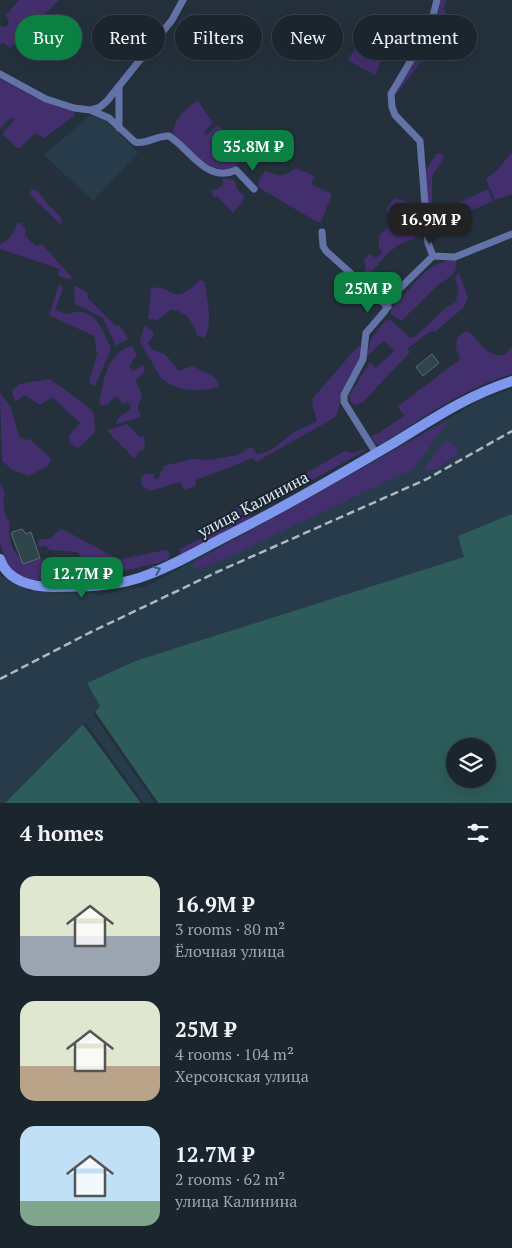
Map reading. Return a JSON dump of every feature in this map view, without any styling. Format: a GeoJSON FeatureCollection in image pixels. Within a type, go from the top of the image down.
{"type":"FeatureCollection","features":[{"type":"Feature","properties":{"kind":"main road","name":"улица Калинина"},"geometry":{"type":"LineString","coordinates":[[0,559],[6,571],[29,585],[98,586],[124,582],[154,572],[256,521],[468,398],[512,381]]}},
{"type":"Feature","properties":{"kind":"street"},"geometry":{"type":"LineString","coordinates":[[90,110],[100,107],[119,87],[172,20],[183,0]]}},
{"type":"Feature","properties":{"kind":"street"},"geometry":{"type":"LineString","coordinates":[[433,256],[428,243],[420,141],[395,115],[391,94],[430,28],[437,0]]}},
{"type":"Feature","properties":{"kind":"street"},"geometry":{"type":"LineString","coordinates":[[0,74],[46,99],[74,108],[90,110],[109,118],[132,141],[138,143],[169,136],[181,145],[199,165],[216,173],[227,173],[236,170],[254,189]]}},
{"type":"Feature","properties":{"kind":"street"},"geometry":{"type":"LineString","coordinates":[[119,87],[119,128]]}},
{"type":"Feature","properties":{"kind":"street"},"geometry":{"type":"LineString","coordinates":[[322,232],[323,246],[326,251],[388,307]]}},
{"type":"Feature","properties":{"kind":"street"},"geometry":{"type":"LineString","coordinates":[[376,453],[344,402],[344,395],[358,372],[363,359],[366,333],[388,307],[391,297],[433,256],[455,257],[512,234]]}},
{"type":"Feature","properties":{"kind":"shaded area"},"geometry":{"type":"Polygon","coordinates":[[[19,0],[59,0],[44,15],[15,15],[15,44],[10,48],[3,43],[0,45],[0,26],[5,27],[9,23],[6,15],[19,0]]]}},
{"type":"Feature","properties":{"kind":"shaded area"},"geometry":{"type":"Polygon","coordinates":[[[441,0],[446,0],[444,9],[447,15],[437,15],[441,0]]]}},
{"type":"Feature","properties":{"kind":"shaded area"},"geometry":{"type":"Polygon","coordinates":[[[353,51],[353,60],[380,60],[375,75],[348,60],[353,51]]]}},
{"type":"Feature","properties":{"kind":"shaded area"},"geometry":{"type":"Polygon","coordinates":[[[415,60],[423,60],[396,94],[396,89],[415,60]]]}},
{"type":"Feature","properties":{"kind":"shaded area"},"geometry":{"type":"Polygon","coordinates":[[[0,79],[44,102],[74,112],[74,116],[44,138],[35,133],[20,148],[17,148],[2,134],[15,119],[10,118],[0,129],[0,79]]]}},
{"type":"Feature","properties":{"kind":"shaded area"},"geometry":{"type":"Polygon","coordinates":[[[198,101],[213,123],[205,130],[205,136],[218,125],[242,152],[238,164],[230,169],[220,169],[209,165],[188,149],[173,133],[176,123],[182,114],[198,101]]]}},
{"type":"Feature","properties":{"kind":"shaded area"},"geometry":{"type":"Polygon","coordinates":[[[90,115],[108,122],[138,153],[93,201],[44,155],[90,115]]]}},
{"type":"Feature","properties":{"kind":"shaded area"},"geometry":{"type":"Polygon","coordinates":[[[512,152],[512,194],[495,200],[486,179],[498,169],[512,152]]]}},
{"type":"Feature","properties":{"kind":"shaded area"},"geometry":{"type":"Polygon","coordinates":[[[441,153],[444,157],[432,176],[432,223],[435,235],[431,237],[425,172],[436,154],[441,153]]]}},
{"type":"Feature","properties":{"kind":"shaded area"},"geometry":{"type":"Polygon","coordinates":[[[295,168],[315,176],[311,184],[332,194],[321,222],[317,222],[258,187],[258,182],[265,171],[284,175],[295,168]]]}},
{"type":"Feature","properties":{"kind":"shaded area"},"geometry":{"type":"Polygon","coordinates":[[[224,178],[234,180],[237,189],[244,196],[243,201],[233,213],[217,196],[214,198],[211,189],[217,190],[223,185],[222,180],[224,178]]]}},
{"type":"Feature","properties":{"kind":"shaded area"},"geometry":{"type":"Polygon","coordinates":[[[32,189],[38,191],[59,216],[62,220],[61,225],[29,194],[32,189]]]}},
{"type":"Feature","properties":{"kind":"shaded area"},"geometry":{"type":"Polygon","coordinates":[[[488,189],[493,201],[444,222],[445,209],[488,189]]]}},
{"type":"Feature","properties":{"kind":"shaded area"},"geometry":{"type":"Polygon","coordinates":[[[394,198],[408,202],[413,211],[420,211],[421,227],[414,239],[394,248],[369,274],[362,274],[366,268],[364,260],[370,254],[376,258],[382,253],[379,247],[379,236],[394,222],[386,209],[394,198]]]}},
{"type":"Feature","properties":{"kind":"shaded area"},"geometry":{"type":"Polygon","coordinates":[[[17,223],[20,223],[26,229],[25,236],[36,246],[42,244],[74,280],[58,276],[60,269],[0,249],[0,244],[11,236],[17,223]]]}},
{"type":"Feature","properties":{"kind":"shaded area"},"geometry":{"type":"Polygon","coordinates":[[[457,259],[455,272],[438,285],[401,321],[391,314],[392,308],[428,270],[446,261],[457,259]]]}},
{"type":"Feature","properties":{"kind":"shaded area"},"geometry":{"type":"Polygon","coordinates":[[[459,273],[468,298],[464,307],[436,331],[429,332],[407,349],[410,352],[363,402],[356,405],[352,404],[349,396],[370,362],[376,368],[394,351],[384,340],[366,358],[371,339],[385,321],[390,319],[410,338],[416,336],[449,305],[451,306],[457,301],[456,298],[459,292],[455,277],[459,273]]]}},
{"type":"Feature","properties":{"kind":"shaded area"},"geometry":{"type":"Polygon","coordinates":[[[200,280],[205,282],[209,311],[209,326],[204,338],[197,335],[188,318],[181,312],[171,310],[157,320],[148,319],[151,288],[164,289],[178,294],[191,289],[200,280]]]}},
{"type":"Feature","properties":{"kind":"shaded area"},"geometry":{"type":"Polygon","coordinates":[[[59,284],[63,288],[55,310],[68,314],[85,313],[91,316],[101,327],[111,349],[95,386],[89,382],[97,354],[94,336],[49,315],[59,284]]]}},
{"type":"Feature","properties":{"kind":"shaded area"},"geometry":{"type":"Polygon","coordinates":[[[75,286],[87,292],[88,298],[115,325],[120,326],[128,339],[116,346],[103,318],[75,304],[75,286]]]}},
{"type":"Feature","properties":{"kind":"shaded area"},"geometry":{"type":"Polygon","coordinates":[[[144,326],[152,330],[154,335],[148,343],[153,350],[165,354],[179,371],[192,366],[213,376],[219,387],[204,390],[188,390],[167,383],[161,378],[140,342],[144,326]]]}},
{"type":"Feature","properties":{"kind":"shaded area"},"geometry":{"type":"Polygon","coordinates":[[[464,332],[469,332],[492,354],[505,354],[512,347],[512,374],[460,396],[380,445],[375,444],[371,436],[379,433],[404,416],[398,406],[459,360],[460,357],[456,349],[457,338],[464,332]]]}},
{"type":"Feature","properties":{"kind":"shaded area"},"geometry":{"type":"Polygon","coordinates":[[[359,345],[362,349],[358,361],[343,390],[338,411],[334,418],[256,462],[253,458],[196,480],[195,486],[184,490],[180,482],[150,491],[142,486],[141,477],[145,474],[155,474],[153,478],[158,479],[164,466],[191,459],[210,460],[238,455],[251,447],[256,454],[267,452],[295,432],[317,421],[312,404],[313,398],[359,345]]]}},
{"type":"Feature","properties":{"kind":"shaded area"},"geometry":{"type":"Polygon","coordinates":[[[132,346],[137,355],[129,366],[133,371],[143,365],[145,372],[135,381],[142,394],[138,407],[141,417],[116,424],[117,419],[130,409],[131,405],[128,402],[123,404],[117,396],[108,405],[101,405],[99,403],[105,377],[112,361],[117,354],[132,346]]]}},
{"type":"Feature","properties":{"kind":"shaded area"},"geometry":{"type":"Polygon","coordinates":[[[50,379],[90,408],[94,414],[95,432],[78,448],[70,444],[69,435],[80,423],[52,397],[40,405],[25,395],[15,402],[12,391],[19,384],[50,379]]]}},
{"type":"Feature","properties":{"kind":"shaded area"},"geometry":{"type":"Polygon","coordinates":[[[512,389],[512,514],[459,536],[464,557],[135,661],[87,683],[100,706],[95,713],[158,803],[141,803],[83,724],[5,803],[0,803],[0,575],[29,591],[98,595],[147,586],[328,488],[482,399],[512,389]]]}},
{"type":"Feature","properties":{"kind":"shaded area"},"geometry":{"type":"Polygon","coordinates":[[[0,393],[10,406],[19,436],[25,440],[30,439],[51,459],[49,465],[29,476],[13,470],[2,461],[0,393]]]}},
{"type":"Feature","properties":{"kind":"shaded area"},"geometry":{"type":"Polygon","coordinates":[[[445,422],[447,423],[413,469],[216,563],[198,569],[193,567],[194,562],[445,422]]]}},
{"type":"Feature","properties":{"kind":"shaded area"},"geometry":{"type":"Polygon","coordinates":[[[127,424],[140,437],[144,436],[145,449],[139,451],[136,457],[133,457],[107,431],[127,424]]]}},
{"type":"Feature","properties":{"kind":"shaded area"},"geometry":{"type":"Polygon","coordinates":[[[444,442],[453,444],[458,452],[457,455],[437,468],[426,471],[425,468],[444,442]]]}},
{"type":"Feature","properties":{"kind":"shaded area"},"geometry":{"type":"Polygon","coordinates":[[[366,449],[250,515],[248,522],[181,555],[179,549],[221,529],[220,526],[226,523],[232,510],[274,491],[345,451],[354,453],[366,449]]]}},
{"type":"Feature","properties":{"kind":"shaded area"},"geometry":{"type":"Polygon","coordinates":[[[0,483],[5,494],[4,509],[10,522],[9,530],[12,547],[23,564],[40,558],[47,562],[45,579],[30,581],[9,569],[0,543],[0,483]]]}},
{"type":"Feature","properties":{"kind":"shaded area"},"geometry":{"type":"Polygon","coordinates":[[[512,514],[512,803],[158,803],[95,712],[100,706],[87,683],[135,661],[464,557],[458,536],[512,514]]]}},
{"type":"Feature","properties":{"kind":"shaded area"},"geometry":{"type":"Polygon","coordinates":[[[62,529],[116,558],[122,559],[165,550],[169,551],[170,555],[168,559],[158,563],[99,576],[93,565],[81,557],[78,552],[50,550],[45,546],[37,547],[39,539],[51,538],[62,529]]]}},
{"type":"Feature","properties":{"kind":"shaded area"},"geometry":{"type":"Polygon","coordinates":[[[83,724],[141,803],[5,803],[83,724]]]}},
{"type":"Feature","properties":{"kind":"pier"},"geometry":{"type":"Polygon","coordinates":[[[95,712],[158,803],[155,803],[93,714],[95,712]]]}},
{"type":"Feature","properties":{"kind":"pier"},"geometry":{"type":"Polygon","coordinates":[[[85,722],[144,803],[141,803],[83,724],[85,722]]]}},
{"type":"Feature","properties":{"kind":"building"},"geometry":{"type":"Polygon","coordinates":[[[432,354],[439,363],[423,376],[416,367],[432,354]]]}},
{"type":"Feature","properties":{"kind":"building"},"geometry":{"type":"Polygon","coordinates":[[[22,529],[26,534],[31,532],[40,558],[23,564],[12,536],[12,532],[22,529]]]}},
{"type":"Feature","properties":{"kind":"railway"},"geometry":{"type":"LineString","coordinates":[[0,679],[89,633],[217,572],[427,479],[512,431]]}}]}
